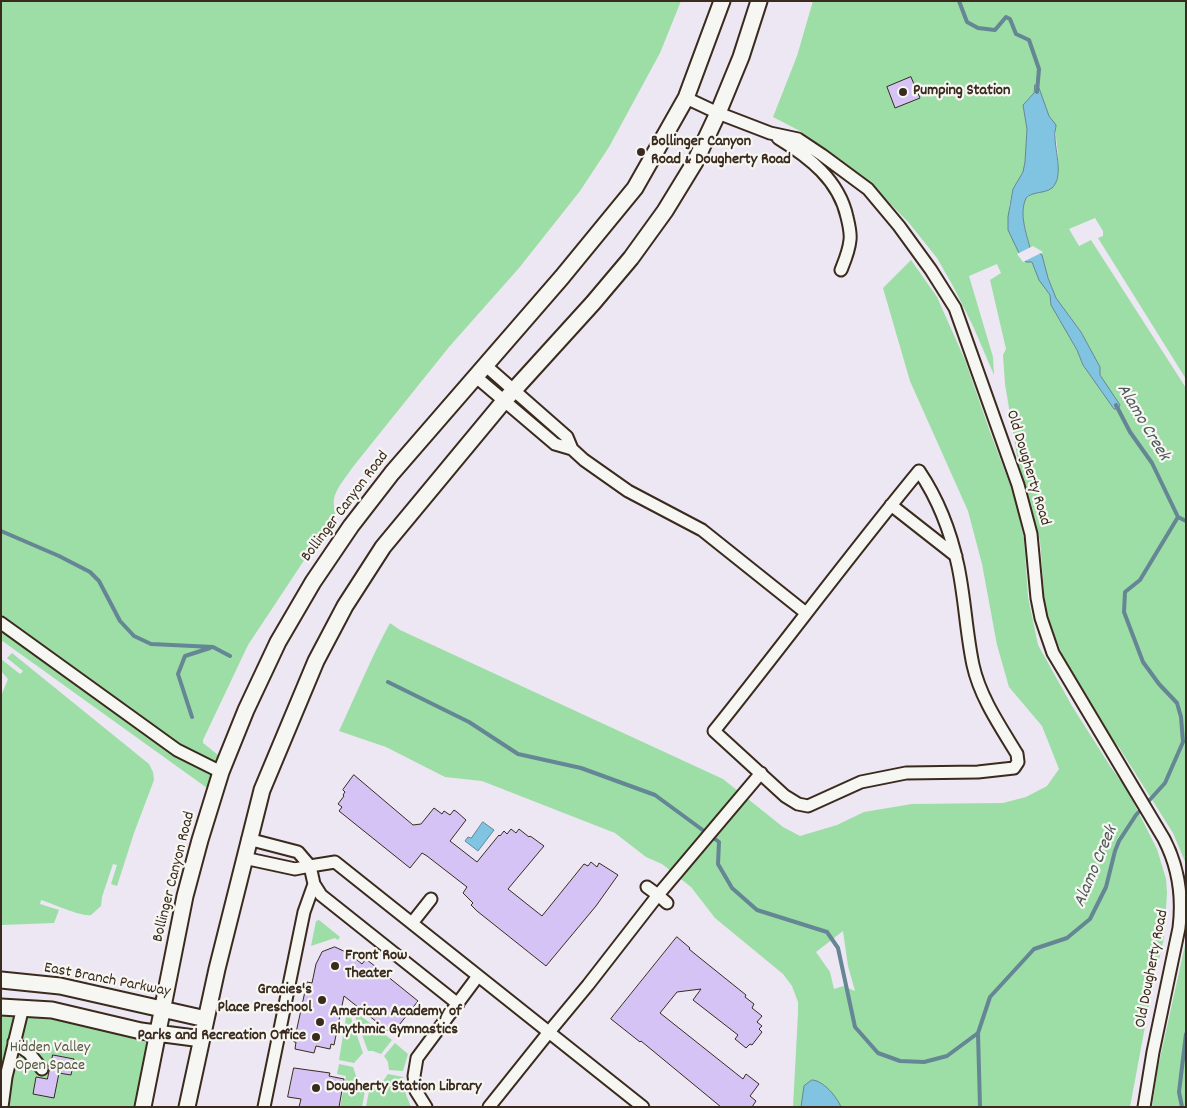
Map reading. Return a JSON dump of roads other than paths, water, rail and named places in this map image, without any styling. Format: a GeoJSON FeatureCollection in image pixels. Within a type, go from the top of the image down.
{"type":"FeatureCollection","features":[{"type":"Feature","properties":{"kind":"main road","name":"Bollinger Canyon Road"},"geometry":{"type":"LineString","coordinates":[[144,1107],[185,896],[200,840],[221,772],[246,710],[278,642],[313,582],[351,526],[392,473],[635,188],[686,98],[722,1]]}},
{"type":"Feature","properties":{"kind":"main road"},"geometry":{"type":"LineString","coordinates":[[187,1107],[248,839],[262,790],[316,661],[345,606],[383,547],[514,389],[593,303],[659,219],[695,162],[718,113],[741,57],[759,1]]}},
{"type":"Feature","properties":{"kind":"main road","name":"East Branch Parkway"},"geometry":{"type":"LineString","coordinates":[[1,980],[60,986],[206,1019]]}},
{"type":"Feature","properties":{"kind":"main road"},"geometry":{"type":"LineString","coordinates":[[1,1007],[52,1010],[141,1032],[202,1039]]}},
{"type":"Feature","properties":{"kind":"street","name":"Old Dougherty Road"},"geometry":{"type":"LineString","coordinates":[[686,98],[718,113],[770,133],[798,139],[868,189],[899,226],[955,308],[1018,485],[1031,534],[1037,598],[1046,635],[1053,653],[1164,839],[1177,868],[1182,908],[1144,1107]]}},
{"type":"Feature","properties":{"kind":"street"},"geometry":{"type":"LineString","coordinates":[[770,133],[803,154],[829,179],[844,203],[850,238],[849,251],[841,270]]}},
{"type":"Feature","properties":{"kind":"street"},"geometry":{"type":"LineString","coordinates":[[480,370],[514,389],[567,437],[572,449],[584,460],[628,491],[702,530],[806,613]]}},
{"type":"Feature","properties":{"kind":"street"},"geometry":{"type":"LineString","coordinates":[[480,370],[504,401],[555,444],[572,449]]}},
{"type":"Feature","properties":{"kind":"street"},"geometry":{"type":"LineString","coordinates":[[919,471],[928,484],[940,511],[956,556],[973,666],[984,697],[1017,754],[1018,762],[1014,768],[978,772],[906,773],[861,782],[808,806],[798,804],[785,796],[714,731],[770,662],[806,613],[919,471]]}},
{"type":"Feature","properties":{"kind":"street"},"geometry":{"type":"LineString","coordinates":[[891,505],[956,556]]}},
{"type":"Feature","properties":{"kind":"street"},"geometry":{"type":"LineString","coordinates":[[1,623],[177,750],[221,772]]}},
{"type":"Feature","properties":{"kind":"street"},"geometry":{"type":"LineString","coordinates":[[489,1107],[658,895],[760,772]]}},
{"type":"Feature","properties":{"kind":"street"},"geometry":{"type":"LineString","coordinates":[[248,839],[298,852],[310,866],[314,884],[321,895],[458,1004]]}},
{"type":"Feature","properties":{"kind":"street"},"geometry":{"type":"LineString","coordinates":[[244,858],[295,870],[335,862],[643,1107]]}},
{"type":"Feature","properties":{"kind":"street"},"geometry":{"type":"LineString","coordinates":[[264,1107],[304,912],[314,884]]}},
{"type":"Feature","properties":{"kind":"street"},"geometry":{"type":"LineString","coordinates":[[647,887],[667,903]]}},
{"type":"Feature","properties":{"kind":"street"},"geometry":{"type":"LineString","coordinates":[[412,923],[431,899]]}},
{"type":"Feature","properties":{"kind":"street"},"geometry":{"type":"LineString","coordinates":[[426,1107],[416,1091],[414,1076],[417,1058],[478,976]]}},
{"type":"Feature","properties":{"kind":"street"},"geometry":{"type":"LineString","coordinates":[[2,1107],[6,1077],[23,1008]]}},
{"type":"Feature","properties":{"kind":"street"},"geometry":{"type":"LineString","coordinates":[[14,1042],[29,1053],[42,1069]]}},
{"type":"Feature","properties":{"kind":"water"},"geometry":{"type":"Polygon","coordinates":[[[1035,85],[1039,88],[1049,116],[1056,125],[1058,177],[1052,188],[1032,194],[1026,198],[1023,217],[1030,248],[1042,255],[1056,298],[1081,332],[1100,367],[1100,375],[1120,405],[1118,409],[1114,409],[1083,365],[1077,350],[1051,305],[1050,295],[1039,280],[1032,262],[1026,262],[1018,251],[1008,230],[1008,217],[1013,189],[1023,172],[1025,162],[1027,129],[1023,105],[1034,93],[1035,85]]]}},
{"type":"Feature","properties":{"kind":"water"},"geometry":{"type":"Polygon","coordinates":[[[483,822],[494,830],[478,851],[465,841],[468,837],[471,838],[483,822]]]}},
{"type":"Feature","properties":{"kind":"water"},"geometry":{"type":"Polygon","coordinates":[[[812,1080],[821,1083],[829,1090],[841,1107],[801,1107],[804,1086],[812,1080]]]}},
{"type":"Feature","properties":{"kind":"waterway","name":"Alamo Creek"},"geometry":{"type":"LineString","coordinates":[[959,1],[967,22],[978,28],[995,30],[1006,17],[1010,19],[1016,34],[1029,40],[1039,69],[1037,92]]}},
{"type":"Feature","properties":{"kind":"waterway","name":"Alamo Creek"},"geometry":{"type":"LineString","coordinates":[[980,1107],[978,1033],[990,997],[1034,949],[1067,938],[1090,919],[1106,887],[1119,841],[1136,815],[1165,783],[1183,742],[1181,717],[1177,703],[1159,684],[1143,662],[1124,612],[1125,592],[1140,580],[1178,517],[1152,463],[1130,432],[1116,405]]}},
{"type":"Feature","properties":{"kind":"waterway"},"geometry":{"type":"LineString","coordinates":[[1178,517],[1186,521]]}},
{"type":"Feature","properties":{"kind":"waterway"},"geometry":{"type":"LineString","coordinates":[[1,531],[59,556],[90,572],[99,581],[120,621],[134,636],[151,644],[213,647],[230,656]]}},
{"type":"Feature","properties":{"kind":"waterway"},"geometry":{"type":"LineString","coordinates":[[192,717],[178,674],[185,656],[210,648]]}},
{"type":"Feature","properties":{"kind":"waterway"},"geometry":{"type":"LineString","coordinates":[[388,682],[469,722],[518,754],[581,768],[655,795],[719,842],[718,864],[732,888],[757,910],[827,932],[838,948],[855,1027],[878,1053],[900,1061],[924,1062],[947,1056],[978,1033]]}},
{"type":"Feature","properties":{"kind":"waterway"},"geometry":{"type":"LineString","coordinates":[[1182,1107],[1179,1092],[1186,1034]]}},
{"type":"Feature","properties":{"kind":"place","name":"Pumping Station"},"geometry":{"type":"Point","coordinates":[903,92]}},
{"type":"Feature","properties":{"kind":"place","name":"Bollinger Canyon Road & Dougherty Road"},"geometry":{"type":"Point","coordinates":[641,152]}},
{"type":"Feature","properties":{"kind":"place","name":"Front Row Theater"},"geometry":{"type":"Point","coordinates":[335,966]}},
{"type":"Feature","properties":{"kind":"place","name":"Gracies's Place Preschool"},"geometry":{"type":"Point","coordinates":[322,1000]}},
{"type":"Feature","properties":{"kind":"place","name":"American Academy of Rhythmic Gymnastics"},"geometry":{"type":"Point","coordinates":[320,1022]}},
{"type":"Feature","properties":{"kind":"place","name":"Parks and Recreation Office"},"geometry":{"type":"Point","coordinates":[316,1037]}},
{"type":"Feature","properties":{"kind":"place","name":"Dougherty Station Library"},"geometry":{"type":"Point","coordinates":[316,1088]}},
{"type":"Feature","properties":{"kind":"park label","name":"Hidden Valley Open Space"},"geometry":{"type":"Point","coordinates":[50,1058]}}]}
